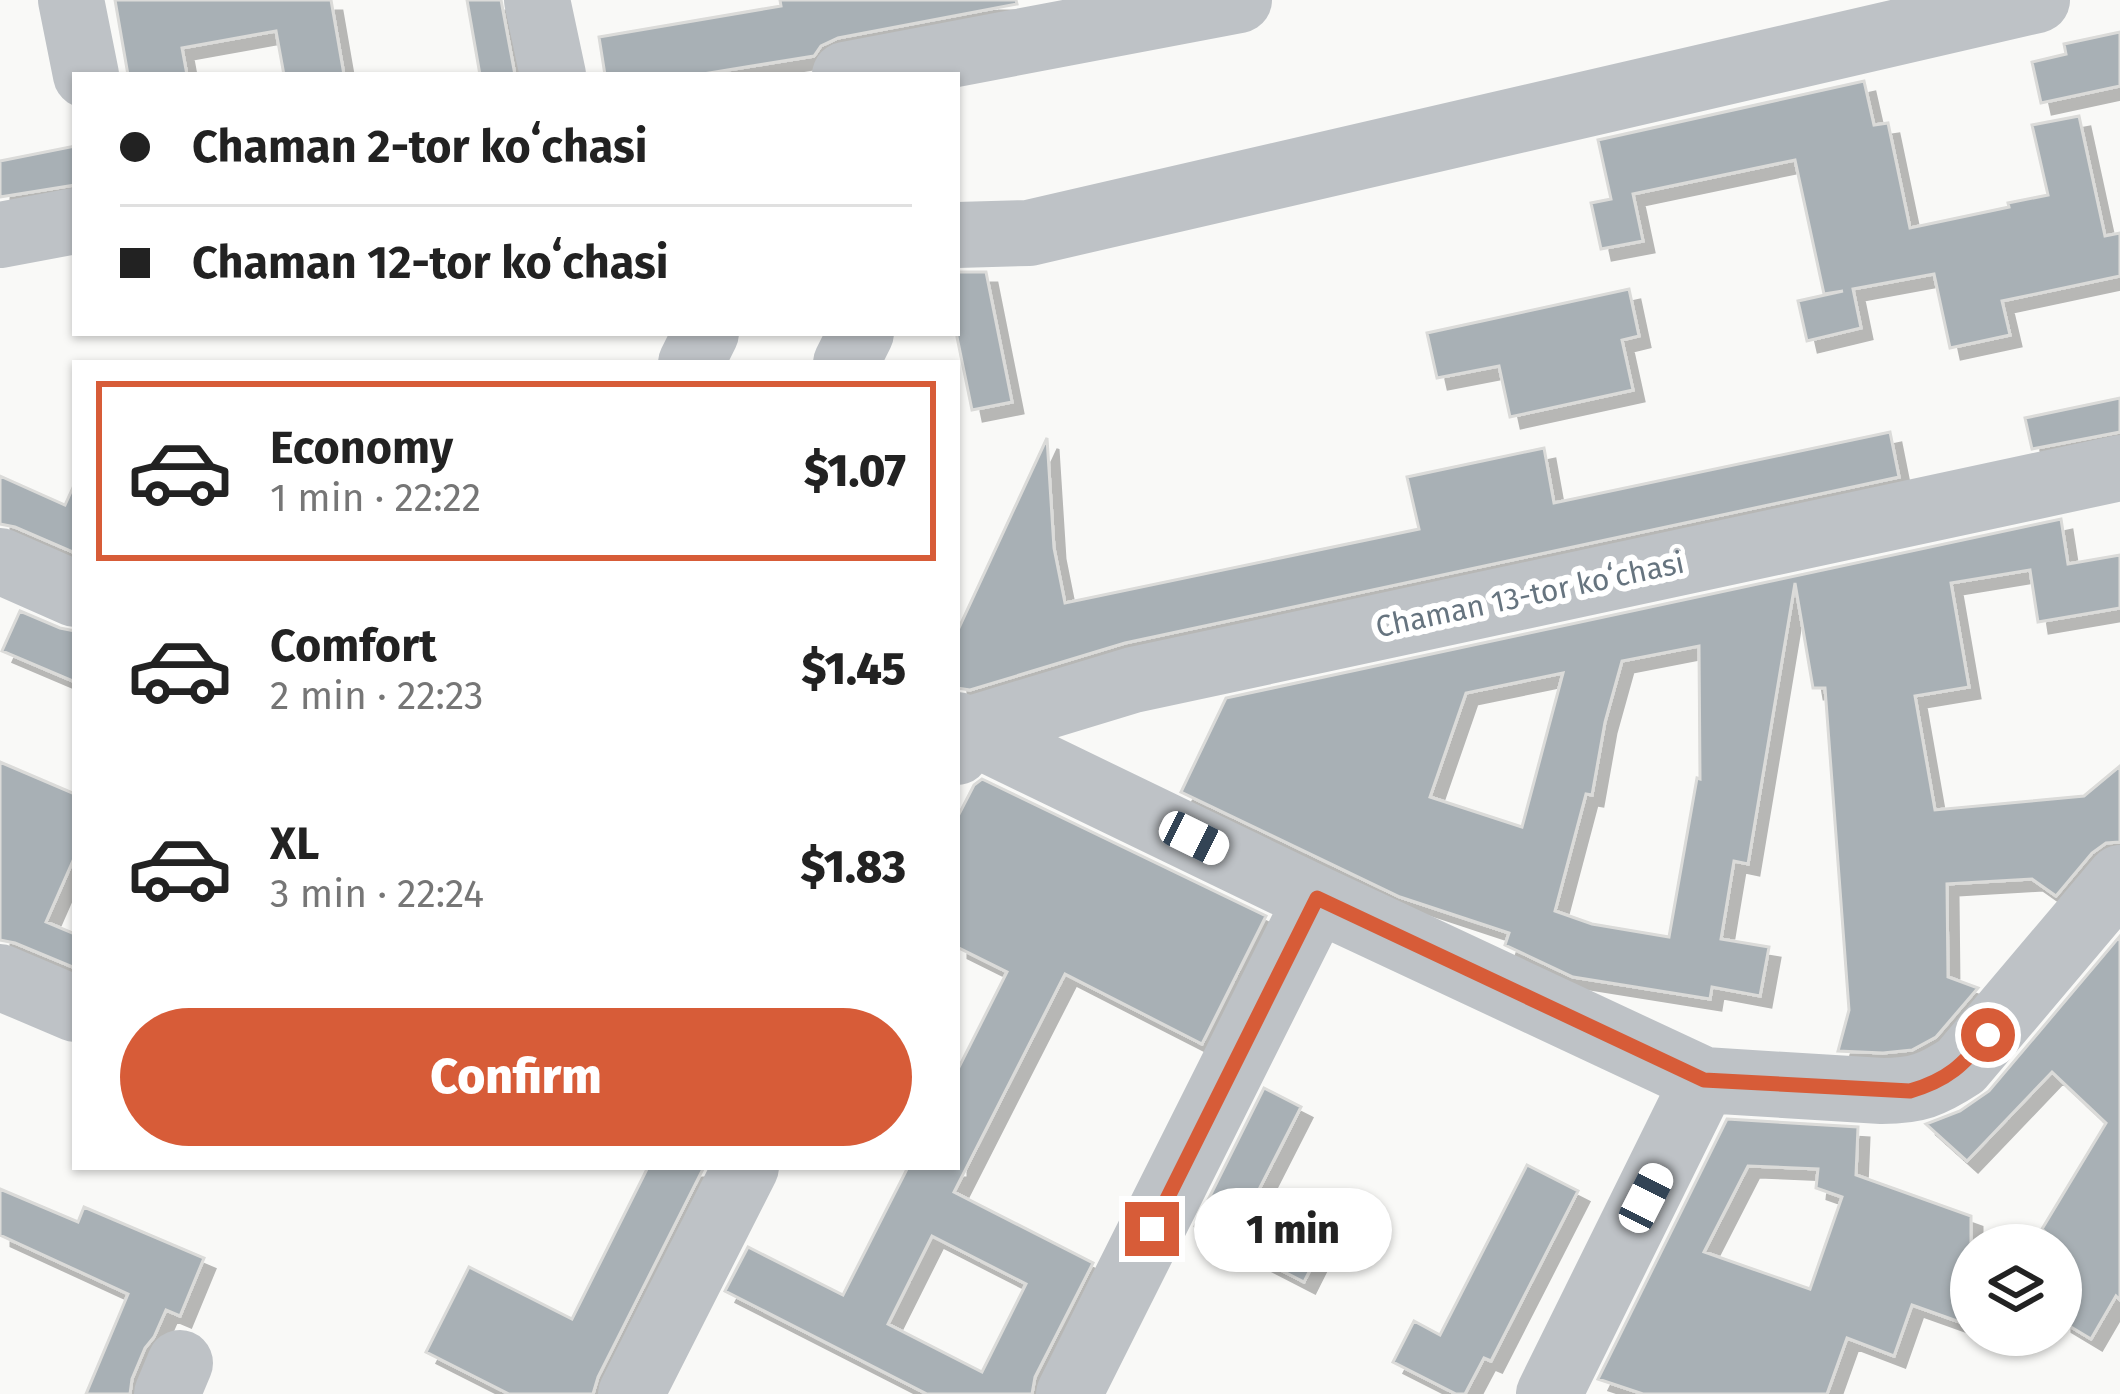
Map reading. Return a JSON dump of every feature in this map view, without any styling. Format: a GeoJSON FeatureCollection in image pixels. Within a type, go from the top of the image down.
{"type":"FeatureCollection","features":[{"type":"Feature","properties":{"kind":"street"},"geometry":{"type":"LineString","coordinates":[[71,0],[85,72]]}},
{"type":"Feature","properties":{"kind":"street"},"geometry":{"type":"LineString","coordinates":[[537,0],[552,72]]}},
{"type":"Feature","properties":{"kind":"street"},"geometry":{"type":"LineString","coordinates":[[853,72],[1011,21],[1239,0]]}},
{"type":"Feature","properties":{"kind":"street"},"geometry":{"type":"LineString","coordinates":[[960,235],[1029,233],[2037,0]]}},
{"type":"Feature","properties":{"kind":"street"},"geometry":{"type":"LineString","coordinates":[[0,236],[72,222]]}},
{"type":"Feature","properties":{"kind":"street","name":"Chaman 13-tor koʻchasi"},"geometry":{"type":"LineString","coordinates":[[961,735],[1133,680],[2120,468]]}},
{"type":"Feature","properties":{"kind":"street"},"geometry":{"type":"LineString","coordinates":[[0,561],[72,593]]}},
{"type":"Feature","properties":{"kind":"street"},"geometry":{"type":"LineString","coordinates":[[961,735],[1704,1080],[1882,1091],[1910,1091],[1933,1084],[1961,1066],[2120,878]]}},
{"type":"Feature","properties":{"kind":"street"},"geometry":{"type":"LineString","coordinates":[[1069,1394],[1317,898]]}},
{"type":"Feature","properties":{"kind":"street"},"geometry":{"type":"LineString","coordinates":[[0,977],[72,1008]]}},
{"type":"Feature","properties":{"kind":"street"},"geometry":{"type":"LineString","coordinates":[[1549,1394],[1704,1080]]}},
{"type":"Feature","properties":{"kind":"street"},"geometry":{"type":"LineString","coordinates":[[631,1394],[744,1170]]}},
{"type":"Feature","properties":{"kind":"building"},"geometry":{"type":"Polygon","coordinates":[[[115,0],[331,0],[343,72],[283,72],[276,31],[182,48],[186,72],[127,72],[115,0]]]}},
{"type":"Feature","properties":{"kind":"building"},"geometry":{"type":"Polygon","coordinates":[[[467,0],[501,0],[514,72],[479,72],[467,0]]]}},
{"type":"Feature","properties":{"kind":"building"},"geometry":{"type":"Polygon","coordinates":[[[780,0],[1016,0],[1017,4],[838,38],[821,46],[814,56],[715,72],[605,72],[599,37],[781,6],[780,0]]]}},
{"type":"Feature","properties":{"kind":"building"},"geometry":{"type":"Polygon","coordinates":[[[2120,32],[2120,86],[2041,103],[2032,62],[2066,54],[2064,44],[2120,32]]]}},
{"type":"Feature","properties":{"kind":"building"},"geometry":{"type":"Polygon","coordinates":[[[1864,81],[1874,125],[1888,123],[1910,228],[2048,195],[2032,125],[2079,116],[2105,236],[2120,233],[2120,276],[2002,301],[2010,335],[1950,348],[1934,274],[1853,289],[1861,328],[1807,341],[1798,301],[1843,291],[1824,294],[1795,160],[1633,194],[1643,241],[1601,249],[1591,203],[1611,199],[1598,140],[1864,81]]]}},
{"type":"Feature","properties":{"kind":"building"},"geometry":{"type":"Polygon","coordinates":[[[72,147],[72,185],[0,197],[0,161],[72,147]]]}},
{"type":"Feature","properties":{"kind":"building"},"geometry":{"type":"Polygon","coordinates":[[[960,272],[986,272],[1012,402],[972,410],[957,337],[960,272]]]}},
{"type":"Feature","properties":{"kind":"building"},"geometry":{"type":"Polygon","coordinates":[[[1629,289],[1639,336],[1622,340],[1633,390],[1510,417],[1499,366],[1437,378],[1427,333],[1629,289]]]}},
{"type":"Feature","properties":{"kind":"building"},"geometry":{"type":"Polygon","coordinates":[[[2120,398],[2120,432],[2032,449],[2025,418],[2120,398]]]}},
{"type":"Feature","properties":{"kind":"building"},"geometry":{"type":"Polygon","coordinates":[[[1890,432],[1899,477],[1125,643],[970,690],[960,688],[960,626],[1047,438],[1054,548],[1065,603],[1419,529],[1407,477],[1544,448],[1554,503],[1890,432]]]}},
{"type":"Feature","properties":{"kind":"building"},"geometry":{"type":"Polygon","coordinates":[[[0,476],[65,505],[72,490],[72,552],[0,524],[0,476]]]}},
{"type":"Feature","properties":{"kind":"building"},"geometry":{"type":"Polygon","coordinates":[[[2061,519],[2068,564],[2120,555],[2120,608],[2038,622],[2030,570],[1951,583],[1969,687],[1915,696],[1935,810],[2084,796],[2120,766],[2120,842],[2106,843],[2092,853],[2056,896],[2032,879],[1947,884],[1948,977],[1978,988],[1936,1037],[1912,1050],[1838,1051],[1849,1010],[1825,688],[1813,688],[1795,583],[1748,864],[1734,861],[1721,939],[1769,947],[1760,996],[1712,987],[1710,999],[1573,977],[1505,945],[1509,933],[1400,897],[1181,792],[1226,698],[2061,519]],[[1699,646],[1622,661],[1592,795],[1586,794],[1555,911],[1592,924],[1669,937],[1700,779],[1699,646]],[[1563,673],[1466,693],[1430,797],[1522,827],[1563,673]]]}},
{"type":"Feature","properties":{"kind":"building"},"geometry":{"type":"Polygon","coordinates":[[[20,611],[72,630],[72,681],[2,651],[20,611]]]}},
{"type":"Feature","properties":{"kind":"building"},"geometry":{"type":"Polygon","coordinates":[[[0,762],[72,793],[72,863],[46,922],[72,933],[72,967],[0,940],[0,762]]]}},
{"type":"Feature","properties":{"kind":"building"},"geometry":{"type":"Polygon","coordinates":[[[982,779],[1266,916],[1202,1044],[1065,974],[954,1192],[1093,1263],[1035,1377],[1032,1394],[927,1394],[725,1291],[748,1247],[843,1295],[906,1170],[960,1170],[960,1065],[1007,972],[960,948],[960,812],[982,779]],[[932,1236],[888,1324],[982,1372],[1026,1284],[932,1236]]]}},
{"type":"Feature","properties":{"kind":"building"},"geometry":{"type":"Polygon","coordinates":[[[2120,936],[2120,1300],[2116,1296],[2091,1339],[2082,1334],[2082,1224],[2045,1224],[2106,1123],[2052,1072],[1967,1161],[1926,1124],[1960,1111],[1989,1091],[2120,936]]]}},
{"type":"Feature","properties":{"kind":"building"},"geometry":{"type":"Polygon","coordinates":[[[1264,1088],[1301,1107],[1248,1211],[1321,1248],[1304,1282],[1195,1226],[1264,1088]]]}},
{"type":"Feature","properties":{"kind":"building"},"geometry":{"type":"Polygon","coordinates":[[[1727,1119],[1858,1127],[1856,1175],[1971,1216],[1971,1224],[1950,1224],[1950,1319],[1912,1305],[1894,1356],[1847,1338],[1827,1394],[1643,1394],[1598,1379],[1727,1119]],[[1748,1166],[1704,1252],[1810,1289],[1842,1197],[1816,1188],[1818,1169],[1748,1166]]]}},
{"type":"Feature","properties":{"kind":"building"},"geometry":{"type":"Polygon","coordinates":[[[1527,1165],[1578,1191],[1491,1361],[1484,1358],[1465,1394],[1456,1394],[1393,1362],[1414,1321],[1440,1335],[1527,1165]]]}},
{"type":"Feature","properties":{"kind":"building"},"geometry":{"type":"Polygon","coordinates":[[[646,1170],[702,1170],[593,1394],[509,1394],[426,1352],[469,1267],[572,1319],[646,1170]]]}},
{"type":"Feature","properties":{"kind":"building"},"geometry":{"type":"Polygon","coordinates":[[[0,1189],[78,1222],[84,1207],[204,1258],[180,1316],[166,1310],[145,1348],[130,1394],[86,1394],[128,1294],[0,1235],[0,1189]]]}},
{"type":"Feature","properties":{"kind":"route"},"geometry":{"type":"LineString","coordinates":[[1152,1229],[1317,898],[1704,1080],[1910,1091],[1933,1084],[1961,1066],[1988,1035]]}}]}
